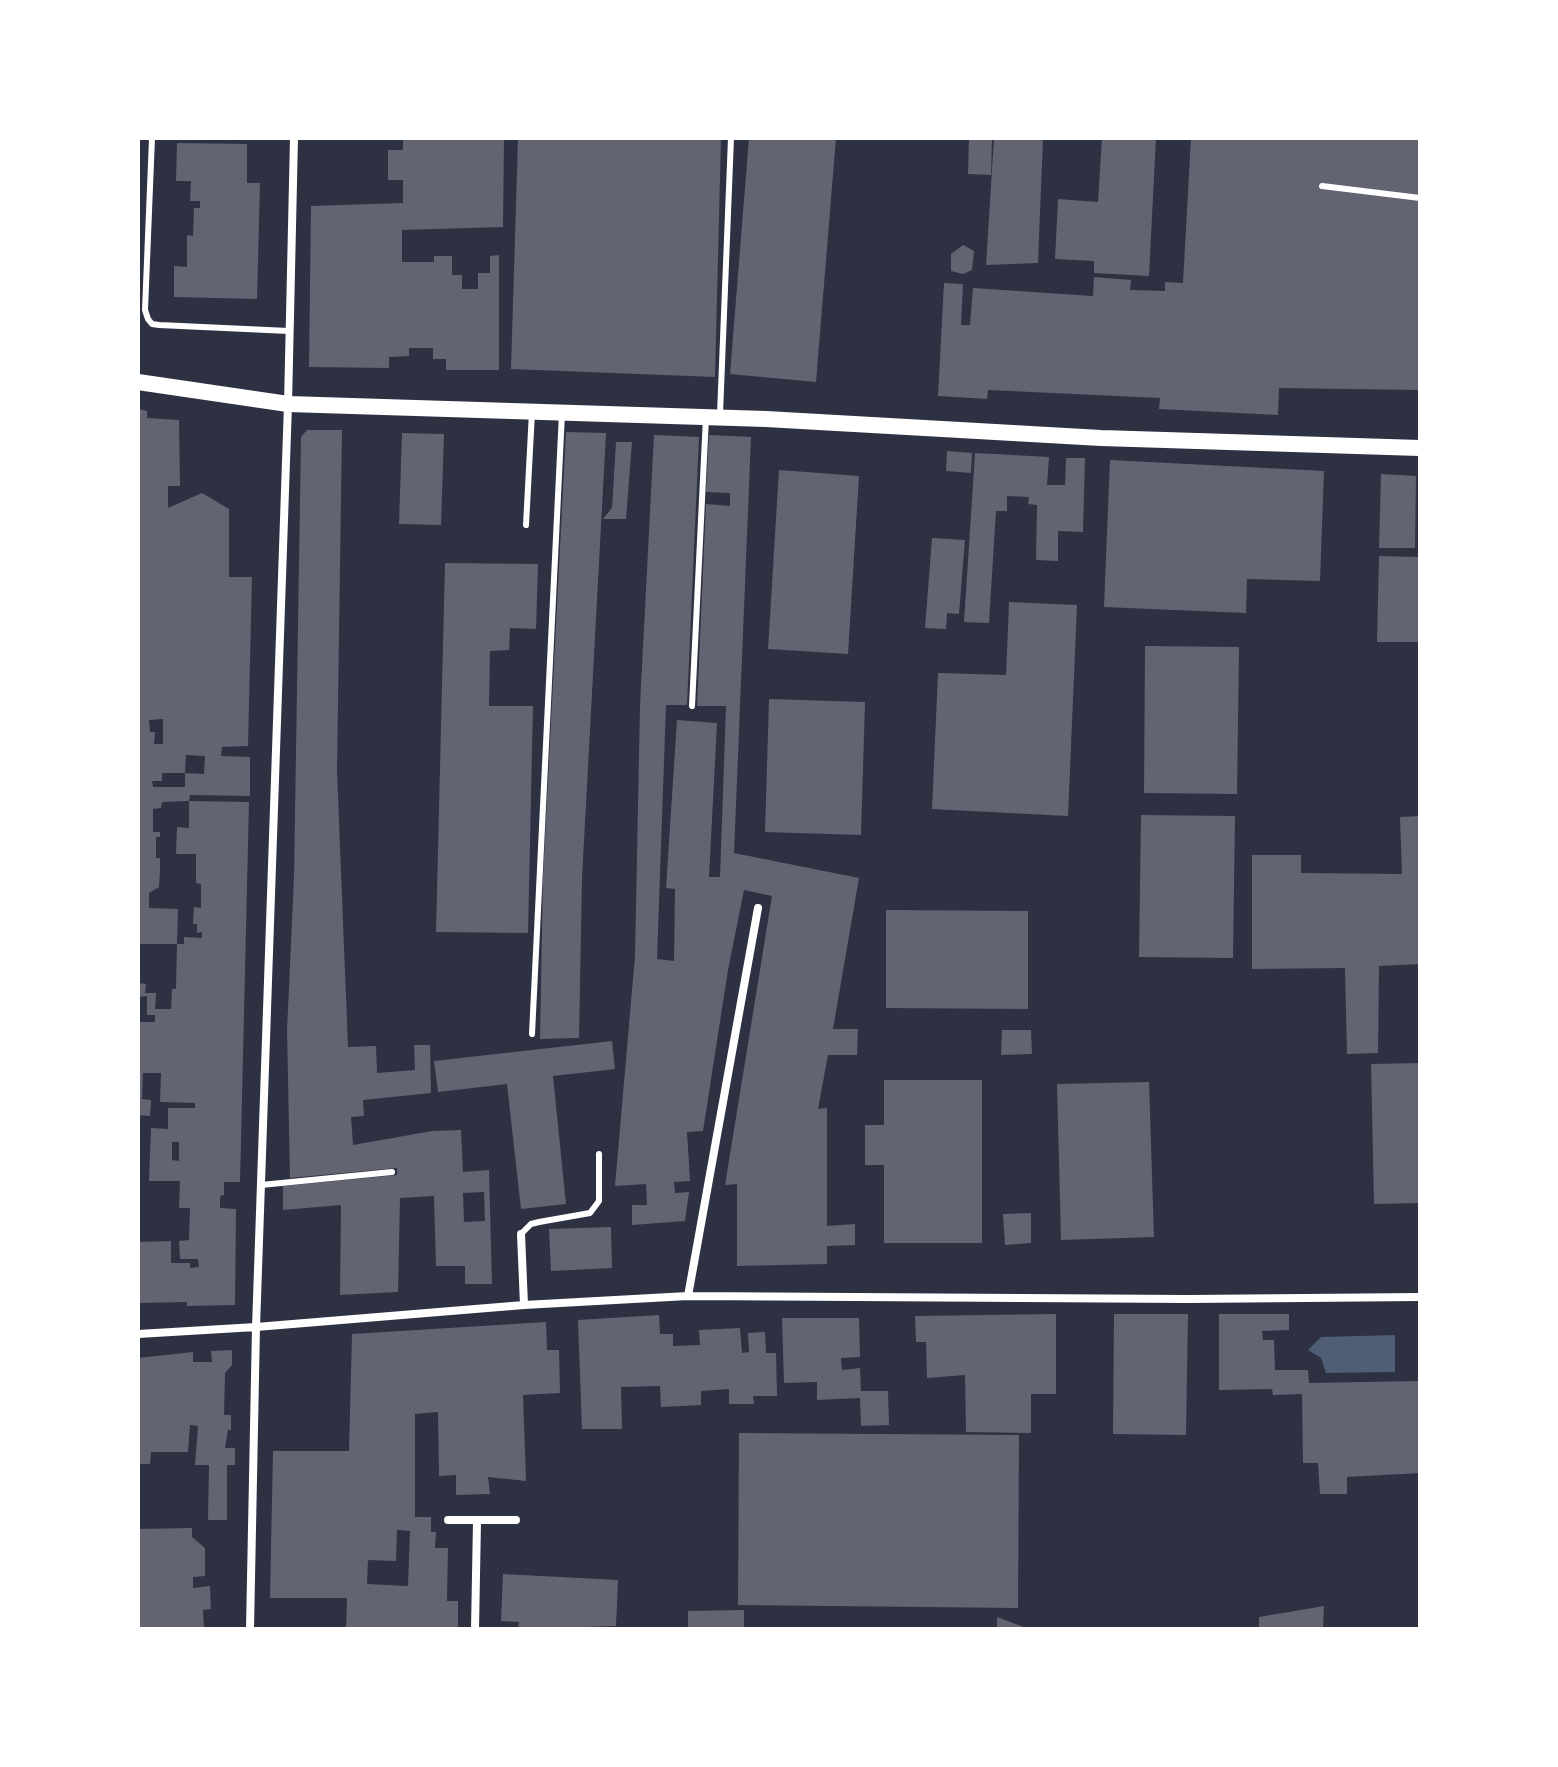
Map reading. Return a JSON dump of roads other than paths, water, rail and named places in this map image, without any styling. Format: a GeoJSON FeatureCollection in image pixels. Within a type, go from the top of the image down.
{"type":"FeatureCollection","features":[{"type":"Feature","properties":{"kind":"main road"},"geometry":{"type":"LineString","coordinates":[[138,382],[288,404],[713,418],[1101,438],[1420,448]]}},
{"type":"Feature","properties":{"kind":"street"},"geometry":{"type":"LineString","coordinates":[[250,1629],[256,1327],[288,404],[294,138]]}},
{"type":"Feature","properties":{"kind":"street"},"geometry":{"type":"LineString","coordinates":[[688,1296],[758,908]]}},
{"type":"Feature","properties":{"kind":"street"},"geometry":{"type":"LineString","coordinates":[[521,1234],[524,1305]]}},
{"type":"Feature","properties":{"kind":"street"},"geometry":{"type":"LineString","coordinates":[[138,1334],[688,1296],[1420,1297]]}},
{"type":"Feature","properties":{"kind":"street"},"geometry":{"type":"LineString","coordinates":[[448,1520],[516,1520]]}},
{"type":"Feature","properties":{"kind":"street"},"geometry":{"type":"LineString","coordinates":[[475,1629],[477,1521]]}},
{"type":"Feature","properties":{"kind":"lane"},"geometry":{"type":"LineString","coordinates":[[152,138],[145,310],[148,319],[152,324],[159,325],[289,331]]}},
{"type":"Feature","properties":{"kind":"lane"},"geometry":{"type":"LineString","coordinates":[[692,706],[731,138]]}},
{"type":"Feature","properties":{"kind":"lane"},"geometry":{"type":"LineString","coordinates":[[1322,186],[1420,198]]}},
{"type":"Feature","properties":{"kind":"lane"},"geometry":{"type":"LineString","coordinates":[[526,525],[532,412]]}},
{"type":"Feature","properties":{"kind":"lane"},"geometry":{"type":"LineString","coordinates":[[532,1034],[562,413]]}},
{"type":"Feature","properties":{"kind":"lane"},"geometry":{"type":"LineString","coordinates":[[521,1234],[531,1224],[590,1213],[599,1201],[599,1154]]}},
{"type":"Feature","properties":{"kind":"lane"},"geometry":{"type":"LineString","coordinates":[[261,1185],[392,1172]]}},
{"type":"Feature","properties":{"kind":"water"},"geometry":{"type":"Polygon","coordinates":[[[1395,1335],[1395,1372],[1326,1373],[1321,1358],[1308,1350],[1321,1337],[1395,1335]]]}}]}
